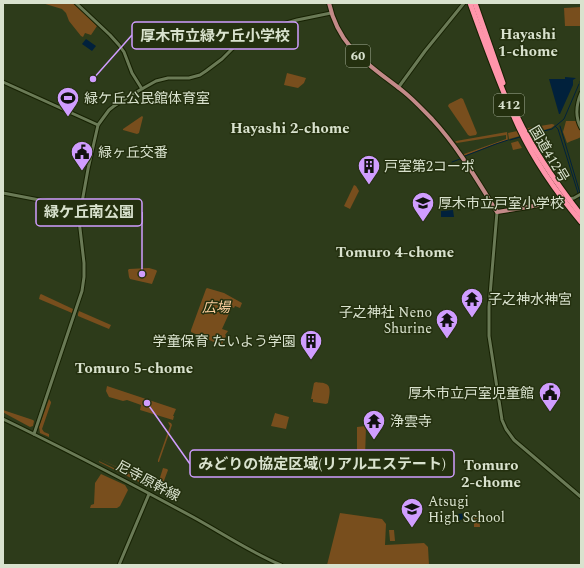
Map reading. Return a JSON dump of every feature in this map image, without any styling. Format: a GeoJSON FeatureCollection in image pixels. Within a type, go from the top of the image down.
{"type":"FeatureCollection","features":[{"type":"Feature","properties":{"kind":"highway","name":"国道412号"},"geometry":{"type":"LineString","coordinates":[[470,3],[500,86],[520,129],[547,178],[581,215]]}},
{"type":"Feature","properties":{"kind":"highway","name":"国道412号"},"geometry":{"type":"LineString","coordinates":[[475,3],[504,86],[516,114],[542,162],[581,222]]}},
{"type":"Feature","properties":{"kind":"main road","name":"60"},"geometry":{"type":"LineString","coordinates":[[329,3],[331,13],[337,27],[347,44],[371,67],[416,103],[434,121],[462,157],[497,212]]}},
{"type":"Feature","properties":{"kind":"main road"},"geometry":{"type":"LineString","coordinates":[[497,212],[566,199]]}},
{"type":"Feature","properties":{"kind":"street"},"geometry":{"type":"LineString","coordinates":[[76,3],[120,45],[132,73],[142,88]]}},
{"type":"Feature","properties":{"kind":"street"},"geometry":{"type":"LineString","coordinates":[[398,88],[425,51],[464,3]]}},
{"type":"Feature","properties":{"kind":"street"},"geometry":{"type":"LineString","coordinates":[[34,434],[82,291],[84,281],[84,263],[79,220],[98,125],[114,106],[142,88],[159,80],[168,78],[189,78],[206,72],[236,45],[255,32],[298,20],[331,13]]}},
{"type":"Feature","properties":{"kind":"street"},"geometry":{"type":"LineString","coordinates":[[3,82],[98,125]]}},
{"type":"Feature","properties":{"kind":"street"},"geometry":{"type":"LineString","coordinates":[[581,93],[577,108],[578,120],[581,128]]}},
{"type":"Feature","properties":{"kind":"street"},"geometry":{"type":"LineString","coordinates":[[3,193],[81,208]]}},
{"type":"Feature","properties":{"kind":"street"},"geometry":{"type":"LineString","coordinates":[[566,199],[574,198],[579,195]]}},
{"type":"Feature","properties":{"kind":"street"},"geometry":{"type":"LineString","coordinates":[[497,212],[489,307],[489,336],[502,420],[506,429],[514,440],[581,497]]}},
{"type":"Feature","properties":{"kind":"street","name":"尼寺原幹線"},"geometry":{"type":"LineString","coordinates":[[3,419],[149,494],[276,564],[281,565]]}},
{"type":"Feature","properties":{"kind":"street"},"geometry":{"type":"LineString","coordinates":[[119,565],[149,494]]}},
{"type":"Feature","properties":{"kind":"green space"},"geometry":{"type":"Polygon","coordinates":[[[42,3],[75,3],[97,26],[91,35],[85,33],[83,37],[69,21],[66,13],[62,9],[42,3]]]}},
{"type":"Feature","properties":{"kind":"green space"},"geometry":{"type":"Polygon","coordinates":[[[581,7],[581,26],[565,26],[564,8],[581,7]]]}},
{"type":"Feature","properties":{"kind":"green space"},"geometry":{"type":"Polygon","coordinates":[[[287,73],[306,78],[304,83],[298,88],[284,85],[287,73]]]}},
{"type":"Feature","properties":{"kind":"green space"},"geometry":{"type":"Polygon","coordinates":[[[461,98],[463,99],[477,133],[476,135],[468,135],[448,106],[461,98]]]}},
{"type":"Feature","properties":{"kind":"green space"},"geometry":{"type":"Polygon","coordinates":[[[142,116],[139,133],[137,134],[123,130],[123,129],[142,116]]]}},
{"type":"Feature","properties":{"kind":"green space"},"geometry":{"type":"Polygon","coordinates":[[[566,121],[576,121],[581,131],[581,137],[567,143],[563,132],[566,121]]]}},
{"type":"Feature","properties":{"kind":"green space"},"geometry":{"type":"Polygon","coordinates":[[[552,124],[555,125],[551,128],[530,134],[527,129],[528,128],[552,124]]]}},
{"type":"Feature","properties":{"kind":"green space"},"geometry":{"type":"Polygon","coordinates":[[[517,131],[520,136],[509,139],[508,133],[517,131]]]}},
{"type":"Feature","properties":{"kind":"green space"},"geometry":{"type":"Polygon","coordinates":[[[507,132],[508,140],[464,156],[464,154],[506,139],[506,135],[457,143],[455,142],[456,141],[507,132]]]}},
{"type":"Feature","properties":{"kind":"green space"},"geometry":{"type":"Polygon","coordinates":[[[518,141],[522,148],[513,150],[511,143],[518,141]]]}},
{"type":"Feature","properties":{"kind":"green space"},"geometry":{"type":"Polygon","coordinates":[[[354,185],[359,191],[350,209],[344,206],[354,185]]]}},
{"type":"Feature","properties":{"kind":"green space"},"geometry":{"type":"Polygon","coordinates":[[[149,268],[157,271],[152,284],[130,279],[129,269],[149,268]]]}},
{"type":"Feature","properties":{"kind":"green space","name":"広場"},"geometry":{"type":"Polygon","coordinates":[[[207,288],[224,293],[242,303],[240,308],[235,306],[234,308],[232,307],[222,329],[228,331],[222,344],[216,343],[191,332],[207,288]]]}},
{"type":"Feature","properties":{"kind":"green space"},"geometry":{"type":"Polygon","coordinates":[[[41,294],[73,309],[72,313],[39,299],[41,294]]]}},
{"type":"Feature","properties":{"kind":"green space"},"geometry":{"type":"Polygon","coordinates":[[[79,311],[111,325],[109,329],[78,316],[79,311]]]}},
{"type":"Feature","properties":{"kind":"green space"},"geometry":{"type":"Polygon","coordinates":[[[314,383],[325,383],[328,385],[330,392],[328,403],[313,402],[313,399],[311,399],[314,383]]]}},
{"type":"Feature","properties":{"kind":"green space"},"geometry":{"type":"Polygon","coordinates":[[[107,386],[176,409],[173,420],[140,410],[141,405],[127,400],[123,401],[109,397],[106,391],[107,386]]]}},
{"type":"Feature","properties":{"kind":"green space"},"geometry":{"type":"Polygon","coordinates":[[[49,399],[51,403],[42,429],[44,432],[49,434],[49,437],[40,433],[39,427],[49,399]]]}},
{"type":"Feature","properties":{"kind":"green space"},"geometry":{"type":"Polygon","coordinates":[[[3,410],[33,420],[33,426],[30,427],[6,414],[3,410]]]}},
{"type":"Feature","properties":{"kind":"green space"},"geometry":{"type":"Polygon","coordinates":[[[275,413],[289,417],[286,429],[271,426],[275,413]]]}},
{"type":"Feature","properties":{"kind":"green space"},"geometry":{"type":"Polygon","coordinates":[[[168,422],[172,425],[158,462],[170,426],[168,422]]]}},
{"type":"Feature","properties":{"kind":"green space"},"geometry":{"type":"Polygon","coordinates":[[[366,426],[365,458],[385,459],[385,465],[369,464],[367,476],[349,476],[352,464],[365,464],[365,459],[355,459],[357,452],[357,427],[366,426]]]}},
{"type":"Feature","properties":{"kind":"green space"},"geometry":{"type":"Polygon","coordinates":[[[98,458],[123,470],[136,473],[135,475],[137,476],[136,477],[138,478],[137,479],[139,482],[99,462],[122,472],[122,470],[98,458]]]}},
{"type":"Feature","properties":{"kind":"green space"},"geometry":{"type":"Polygon","coordinates":[[[163,468],[168,470],[162,486],[158,484],[163,468]]]}},
{"type":"Feature","properties":{"kind":"green space"},"geometry":{"type":"Polygon","coordinates":[[[101,474],[125,485],[128,490],[120,506],[117,508],[90,508],[91,505],[94,504],[95,483],[101,474]]]}},
{"type":"Feature","properties":{"kind":"green space"},"geometry":{"type":"Polygon","coordinates":[[[340,513],[382,519],[386,524],[385,545],[424,543],[428,547],[429,565],[327,565],[340,513]]]}},
{"type":"Feature","properties":{"kind":"green space"},"geometry":{"type":"Polygon","coordinates":[[[474,516],[479,516],[480,527],[474,527],[474,516]]]}},
{"type":"Feature","properties":{"kind":"green space"},"geometry":{"type":"Polygon","coordinates":[[[389,530],[394,530],[395,541],[390,541],[389,530]]]}},
{"type":"Feature","properties":{"kind":"water"},"geometry":{"type":"Polygon","coordinates":[[[86,39],[96,46],[92,51],[82,44],[86,39]]]}},
{"type":"Feature","properties":{"kind":"water"},"geometry":{"type":"Polygon","coordinates":[[[565,77],[576,78],[573,80],[573,85],[559,114],[549,79],[565,79],[565,77]]]}},
{"type":"Feature","properties":{"kind":"water"},"geometry":{"type":"Polygon","coordinates":[[[453,210],[454,217],[441,217],[441,211],[453,210]]]}},
{"type":"Feature","properties":{"kind":"water"},"geometry":{"type":"Polygon","coordinates":[[[469,513],[469,519],[457,520],[457,514],[469,513]]]}},
{"type":"Feature","properties":{"kind":"waterway"},"geometry":{"type":"LineString","coordinates":[[531,134],[552,129],[564,119],[579,84]]}},
{"type":"Feature","properties":{"kind":"waterway"},"geometry":{"type":"LineString","coordinates":[[555,126],[558,129],[578,193]]}},
{"type":"Feature","properties":{"kind":"waterway"},"geometry":{"type":"LineString","coordinates":[[560,126],[580,193]]}},
{"type":"Feature","properties":{"kind":"waterway"},"geometry":{"type":"LineString","coordinates":[[510,140],[520,137]]}},
{"type":"Feature","properties":{"kind":"waterway"},"geometry":{"type":"LineString","coordinates":[[465,156],[508,140]]}},
{"type":"Feature","properties":{"kind":"waterway"},"geometry":{"type":"LineString","coordinates":[[452,162],[460,159]]}},
{"type":"Feature","properties":{"kind":"waterway"},"geometry":{"type":"LineString","coordinates":[[579,196],[581,202]]}},
{"type":"Feature","properties":{"kind":"place","name":"厚木市立緑ケ丘小学校"},"geometry":{"type":"Point","coordinates":[93,79]}},
{"type":"Feature","properties":{"kind":"place","name":"緑ケ丘公民館体育室"},"geometry":{"type":"Point","coordinates":[68,118]}},
{"type":"Feature","properties":{"kind":"place","name":"緑ヶ丘交番"},"geometry":{"type":"Point","coordinates":[82,172]}},
{"type":"Feature","properties":{"kind":"place","name":"戸室第2コーポ"},"geometry":{"type":"Point","coordinates":[369,186]}},
{"type":"Feature","properties":{"kind":"place","name":"厚木市立戸室小学校"},"geometry":{"type":"Point","coordinates":[423,222]}},
{"type":"Feature","properties":{"kind":"place","name":"緑ケ丘南公園"},"geometry":{"type":"Point","coordinates":[142,274]}},
{"type":"Feature","properties":{"kind":"place","name":"子之神水神宮"},"geometry":{"type":"Point","coordinates":[472,318]}},
{"type":"Feature","properties":{"kind":"place","name":"子之神社 Neno Shurine"},"geometry":{"type":"Point","coordinates":[447,340]}},
{"type":"Feature","properties":{"kind":"place","name":"学童保育 たいよう学園"},"geometry":{"type":"Point","coordinates":[311,360]}},
{"type":"Feature","properties":{"kind":"place","name":"みどりの協定区域(リアルエステート)"},"geometry":{"type":"Point","coordinates":[147,403]}},
{"type":"Feature","properties":{"kind":"place","name":"厚木市立戸室児童館"},"geometry":{"type":"Point","coordinates":[550,412]}},
{"type":"Feature","properties":{"kind":"place","name":"浄雲寺"},"geometry":{"type":"Point","coordinates":[374,440]}},
{"type":"Feature","properties":{"kind":"place","name":"Atsugi High School"},"geometry":{"type":"Point","coordinates":[412,528]}},
{"type":"Feature","properties":{"kind":"district","name":"Hayashi 1-chome"},"geometry":{"type":"Point","coordinates":[528,42]}},
{"type":"Feature","properties":{"kind":"district","name":"Hayashi 2-chome"},"geometry":{"type":"Point","coordinates":[290,128]}},
{"type":"Feature","properties":{"kind":"district","name":"Tomuro 4-chome"},"geometry":{"type":"Point","coordinates":[395,252]}},
{"type":"Feature","properties":{"kind":"district","name":"Tomuro 5-chome"},"geometry":{"type":"Point","coordinates":[134,368]}},
{"type":"Feature","properties":{"kind":"district","name":"Tomuro 2-chome"},"geometry":{"type":"Point","coordinates":[491,474]}}]}
